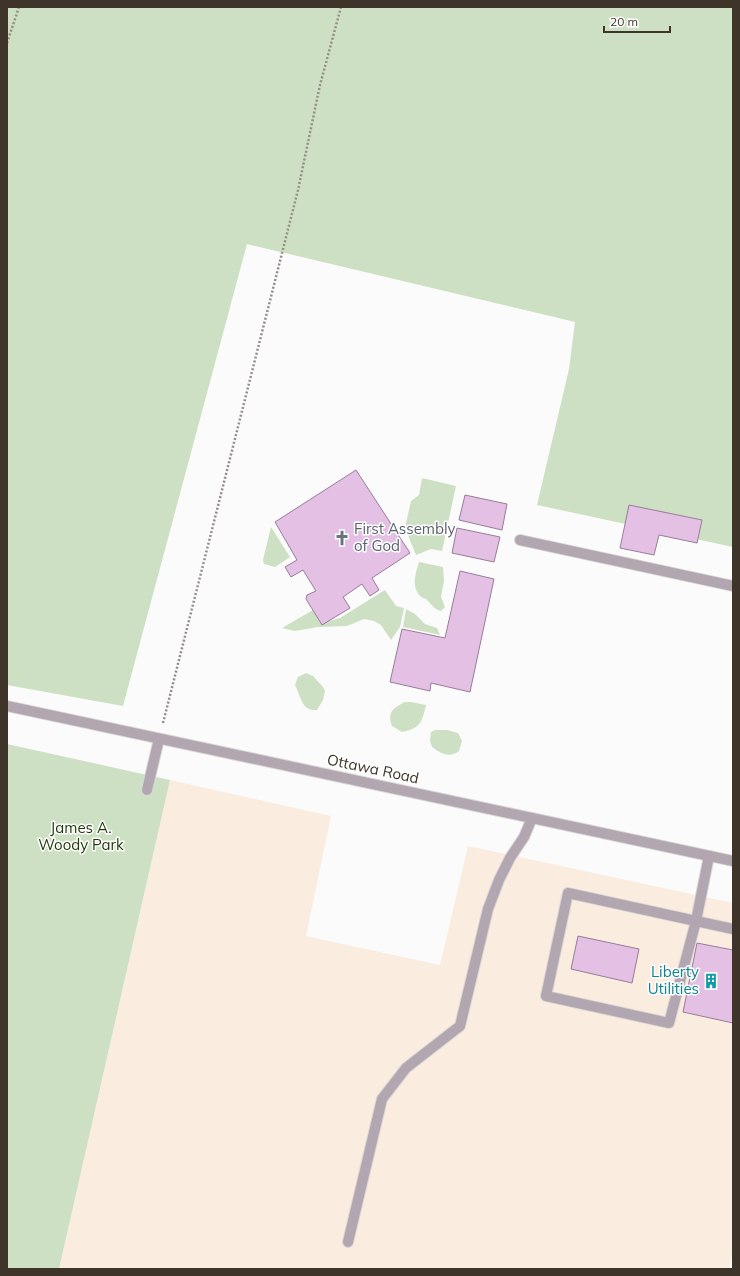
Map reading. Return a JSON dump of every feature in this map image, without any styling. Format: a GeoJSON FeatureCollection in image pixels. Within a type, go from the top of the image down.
{"type":"FeatureCollection","features":[{"type":"Feature","properties":{"kind":"street"},"geometry":{"type":"LineString","coordinates":[[520,540],[733,586]]}},
{"type":"Feature","properties":{"kind":"street","name":"Ottawa Road"},"geometry":{"type":"LineString","coordinates":[[7,706],[733,861]]}},
{"type":"Feature","properties":{"kind":"street"},"geometry":{"type":"LineString","coordinates":[[147,790],[159,739]]}},
{"type":"Feature","properties":{"kind":"street"},"geometry":{"type":"LineString","coordinates":[[348,1242],[382,1099],[406,1068],[460,1026],[488,909],[499,880],[510,858],[524,837],[532,818]]}},
{"type":"Feature","properties":{"kind":"street"},"geometry":{"type":"LineString","coordinates":[[709,856],[696,921],[669,1023],[546,996],[568,893],[696,921],[733,929]]}},
{"type":"Feature","properties":{"kind":"path"},"geometry":{"type":"LineString","coordinates":[[7,43],[20,7]]}},
{"type":"Feature","properties":{"kind":"path"},"geometry":{"type":"LineString","coordinates":[[159,739],[298,190],[320,85],[341,7]]}},
{"type":"Feature","properties":{"kind":"shaded area"},"geometry":{"type":"Polygon","coordinates":[[[170,780],[331,816],[306,936],[440,965],[468,846],[733,903],[733,1250],[729,1269],[59,1269],[170,780]]]}},
{"type":"Feature","properties":{"kind":"green space"},"geometry":{"type":"Polygon","coordinates":[[[7,7],[733,7],[733,547],[537,505],[569,369],[575,322],[247,244],[123,706],[7,685],[7,7]]]}},
{"type":"Feature","properties":{"kind":"green space"},"geometry":{"type":"Polygon","coordinates":[[[422,478],[456,486],[442,551],[431,549],[416,555],[405,528],[411,501],[419,495],[422,478]]]}},
{"type":"Feature","properties":{"kind":"green space"},"geometry":{"type":"Polygon","coordinates":[[[271,527],[290,557],[275,567],[264,564],[263,560],[271,527]]]}},
{"type":"Feature","properties":{"kind":"green space"},"geometry":{"type":"Polygon","coordinates":[[[419,562],[443,567],[444,581],[441,597],[445,607],[441,611],[435,608],[417,592],[415,579],[419,562]]]}},
{"type":"Feature","properties":{"kind":"green space"},"geometry":{"type":"Polygon","coordinates":[[[385,590],[396,606],[404,608],[400,627],[391,640],[381,625],[374,621],[364,619],[347,626],[318,627],[295,631],[282,628],[313,610],[318,618],[329,621],[340,618],[385,590]]]}},
{"type":"Feature","properties":{"kind":"green space"},"geometry":{"type":"Polygon","coordinates":[[[406,609],[415,614],[425,624],[437,628],[440,635],[403,627],[406,609]]]}},
{"type":"Feature","properties":{"kind":"green space"},"geometry":{"type":"Polygon","coordinates":[[[306,673],[313,676],[325,691],[323,700],[317,710],[308,708],[302,702],[295,685],[298,677],[306,673]]]}},
{"type":"Feature","properties":{"kind":"green space"},"geometry":{"type":"Polygon","coordinates":[[[405,702],[426,705],[420,723],[413,728],[402,732],[392,726],[390,717],[392,711],[397,706],[405,702]]]}},
{"type":"Feature","properties":{"kind":"green space"},"geometry":{"type":"Polygon","coordinates":[[[435,730],[447,730],[458,733],[462,741],[459,751],[449,755],[439,752],[432,747],[430,741],[431,732],[435,730]]]}},
{"type":"Feature","properties":{"kind":"green space","name":"James A. Woody Park"},"geometry":{"type":"Polygon","coordinates":[[[7,744],[170,780],[59,1269],[7,1269],[7,744]]]}},
{"type":"Feature","properties":{"kind":"building","name":"First Assembly of God"},"geometry":{"type":"Polygon","coordinates":[[[356,470],[410,553],[372,578],[379,590],[370,596],[362,584],[343,597],[350,608],[322,625],[306,599],[307,595],[316,591],[303,570],[291,577],[285,567],[297,560],[275,522],[356,470]]]}},
{"type":"Feature","properties":{"kind":"building"},"geometry":{"type":"Polygon","coordinates":[[[465,495],[507,504],[502,530],[459,520],[465,495]]]}},
{"type":"Feature","properties":{"kind":"building"},"geometry":{"type":"Polygon","coordinates":[[[629,505],[702,520],[697,543],[659,535],[654,555],[620,548],[629,505]]]}},
{"type":"Feature","properties":{"kind":"building"},"geometry":{"type":"Polygon","coordinates":[[[457,528],[500,537],[494,562],[452,553],[457,528]]]}},
{"type":"Feature","properties":{"kind":"building"},"geometry":{"type":"Polygon","coordinates":[[[460,571],[494,579],[470,692],[431,683],[430,691],[390,682],[402,629],[445,638],[460,571]]]}},
{"type":"Feature","properties":{"kind":"building"},"geometry":{"type":"Polygon","coordinates":[[[578,936],[639,949],[632,983],[571,969],[578,936]]]}},
{"type":"Feature","properties":{"kind":"building","name":"Liberty Utilities"},"geometry":{"type":"Polygon","coordinates":[[[697,943],[733,950],[733,1023],[683,1012],[697,943]]]}},
{"type":"Feature","properties":{"kind":"place","name":"First Assembly of God"},"geometry":{"type":"Point","coordinates":[342,538]}},
{"type":"Feature","properties":{"kind":"place","name":"Liberty Utilities"},"geometry":{"type":"Point","coordinates":[711,981]}}]}
